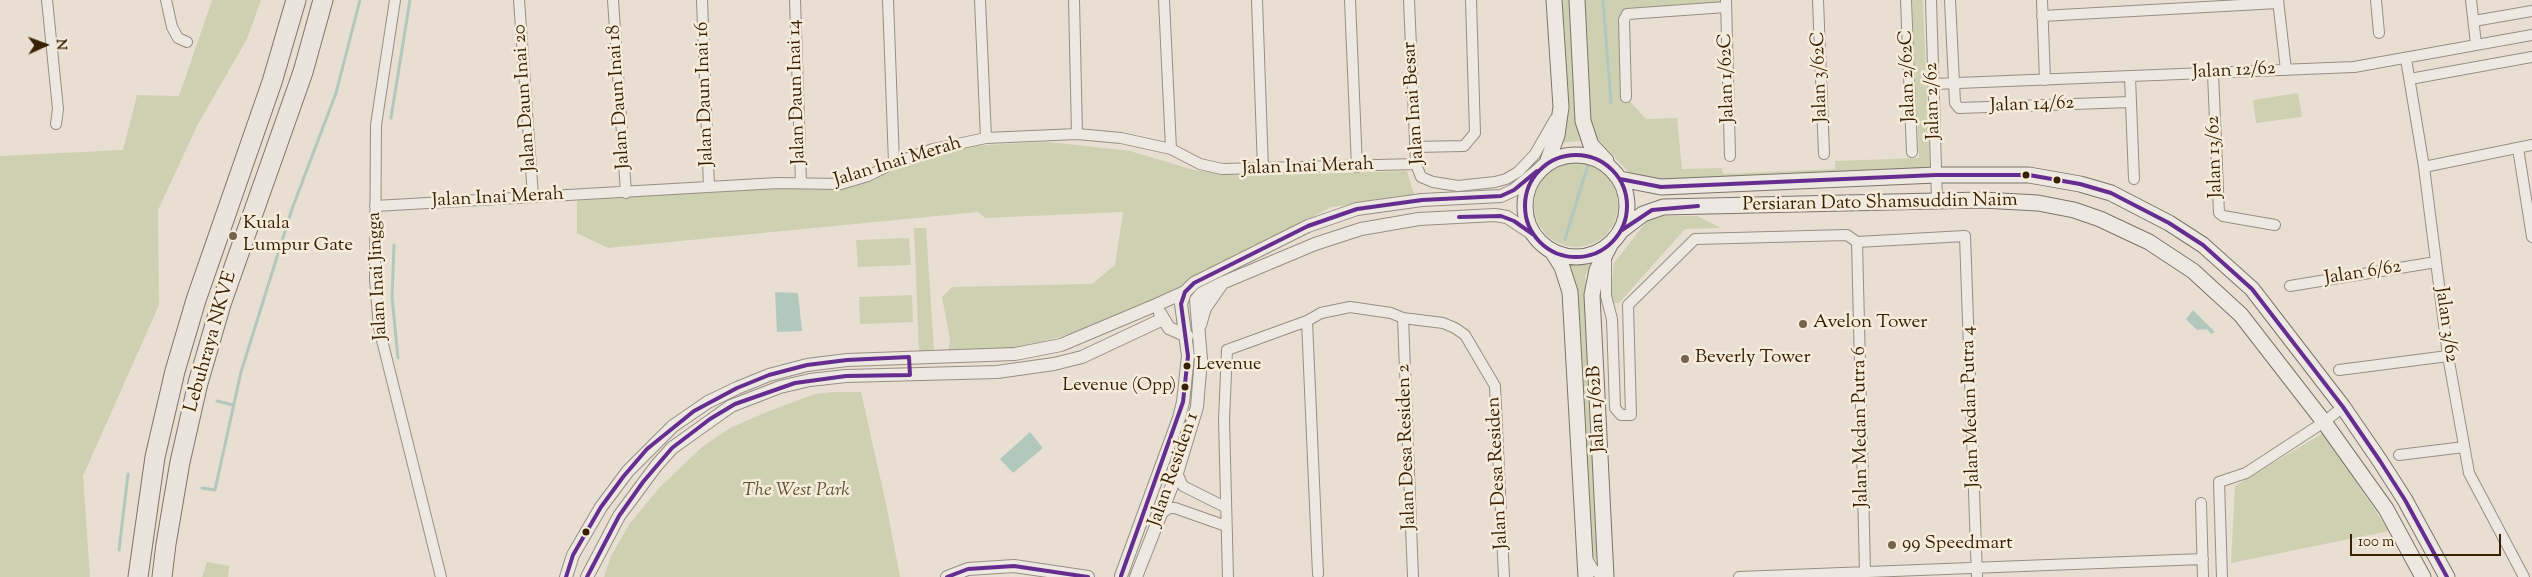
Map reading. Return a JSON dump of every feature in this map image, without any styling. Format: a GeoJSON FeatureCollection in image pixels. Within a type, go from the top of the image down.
{"type":"FeatureCollection","features":[{"type":"Feature","properties":{"kind":"highway","name":"Lebuhraya NKVE"},"geometry":{"type":"LineString","coordinates":[[138,577],[155,457],[175,371],[196,300],[272,82],[296,0]]}},
{"type":"Feature","properties":{"kind":"highway","name":"Lebuhraya NKVE"},"geometry":{"type":"LineString","coordinates":[[162,577],[177,480],[198,383],[224,295],[303,72],[323,0]]}},
{"type":"Feature","properties":{"kind":"main road"},"geometry":{"type":"LineString","coordinates":[[1554,0],[1561,107],[1557,135],[1526,195],[1525,209],[1527,223],[1534,235],[1552,251],[1566,257],[1582,257],[1608,248],[1622,230],[1627,213],[1627,196],[1616,173],[1591,144],[1582,121],[1577,0]]}},
{"type":"Feature","properties":{"kind":"main road"},"geometry":{"type":"LineString","coordinates":[[1542,167],[1562,156],[1579,154],[1596,158],[1616,173]]}},
{"type":"Feature","properties":{"kind":"main road","name":"Persiaran Dato Shamsuddin Naim"},"geometry":{"type":"LineString","coordinates":[[1616,173],[1661,187],[1936,175],[2029,176],[2080,184],[2111,193],[2169,223],[2202,245],[2252,289],[2343,407],[2405,500],[2447,577]]}},
{"type":"Feature","properties":{"kind":"main road","name":"Persiaran Dato Shamsuddin Naim"},"geometry":{"type":"LineString","coordinates":[[1622,230],[1644,214],[1663,207],[1982,200],[2038,203],[2074,210],[2100,219],[2149,242],[2193,271],[2241,315],[2324,422],[2386,509],[2423,577]]}},
{"type":"Feature","properties":{"kind":"main road","name":"Jalan 1/62B"},"geometry":{"type":"LineString","coordinates":[[1604,577],[1592,296],[1597,270],[1608,248]]}},
{"type":"Feature","properties":{"kind":"main road","name":"Jalan 1/62B"},"geometry":{"type":"LineString","coordinates":[[1552,251],[1562,267],[1570,292],[1586,577]]}},
{"type":"Feature","properties":{"kind":"street"},"geometry":{"type":"LineString","coordinates":[[47,0],[58,109],[56,124]]}},
{"type":"Feature","properties":{"kind":"street"},"geometry":{"type":"LineString","coordinates":[[166,0],[172,26],[178,38],[187,42]]}},
{"type":"Feature","properties":{"kind":"street","name":"Jalan Inai Jingga"},"geometry":{"type":"LineString","coordinates":[[395,0],[376,126],[375,279],[379,328],[441,577]]}},
{"type":"Feature","properties":{"kind":"street","name":"Jalan Daun Inai 20"},"geometry":{"type":"LineString","coordinates":[[519,0],[533,196]]}},
{"type":"Feature","properties":{"kind":"street","name":"Jalan Daun Inai 18"},"geometry":{"type":"LineString","coordinates":[[613,0],[626,193]]}},
{"type":"Feature","properties":{"kind":"street","name":"Jalan Daun Inai 16"},"geometry":{"type":"LineString","coordinates":[[702,0],[710,188]]}},
{"type":"Feature","properties":{"kind":"street","name":"Jalan Daun Inai 14"},"geometry":{"type":"LineString","coordinates":[[796,0],[801,183]]}},
{"type":"Feature","properties":{"kind":"street"},"geometry":{"type":"LineString","coordinates":[[888,0],[894,163]]}},
{"type":"Feature","properties":{"kind":"street"},"geometry":{"type":"LineString","coordinates":[[980,0],[986,138]]}},
{"type":"Feature","properties":{"kind":"street"},"geometry":{"type":"LineString","coordinates":[[1074,0],[1077,134]]}},
{"type":"Feature","properties":{"kind":"street"},"geometry":{"type":"LineString","coordinates":[[1164,0],[1171,149]]}},
{"type":"Feature","properties":{"kind":"street"},"geometry":{"type":"LineString","coordinates":[[1257,0],[1263,169]]}},
{"type":"Feature","properties":{"kind":"street"},"geometry":{"type":"LineString","coordinates":[[1350,0],[1357,167]]}},
{"type":"Feature","properties":{"kind":"street","name":"Jalan Inai Besar"},"geometry":{"type":"LineString","coordinates":[[1409,0],[1416,164],[1422,176],[1442,184],[1476,184],[1506,179],[1518,172],[1535,154],[1561,107]]}},
{"type":"Feature","properties":{"kind":"street"},"geometry":{"type":"LineString","coordinates":[[1415,147],[1464,146],[1475,134],[1471,0]]}},
{"type":"Feature","properties":{"kind":"street","name":"Jalan 3/62C"},"geometry":{"type":"LineString","coordinates":[[1818,0],[1824,154]]}},
{"type":"Feature","properties":{"kind":"street","name":"Jalan 2/62C"},"geometry":{"type":"LineString","coordinates":[[1906,0],[1912,152]]}},
{"type":"Feature","properties":{"kind":"street","name":"Jalan 2/62"},"geometry":{"type":"LineString","coordinates":[[1931,0],[1937,201]]}},
{"type":"Feature","properties":{"kind":"street","name":"Jalan 2/62"},"geometry":{"type":"LineString","coordinates":[[1950,0],[1954,83]]}},
{"type":"Feature","properties":{"kind":"street"},"geometry":{"type":"LineString","coordinates":[[2042,0],[2045,80]]}},
{"type":"Feature","properties":{"kind":"street"},"geometry":{"type":"LineString","coordinates":[[2376,0],[2379,33]]}},
{"type":"Feature","properties":{"kind":"street"},"geometry":{"type":"LineString","coordinates":[[2471,0],[2476,44]]}},
{"type":"Feature","properties":{"kind":"street"},"geometry":{"type":"LineString","coordinates":[[2042,16],[2185,4],[2278,2],[2286,70]]}},
{"type":"Feature","properties":{"kind":"street"},"geometry":{"type":"LineString","coordinates":[[1626,97],[1624,20],[1627,14],[1726,3]]}},
{"type":"Feature","properties":{"kind":"street","name":"Jalan 1/62C"},"geometry":{"type":"LineString","coordinates":[[1726,3],[1730,156]]}},
{"type":"Feature","properties":{"kind":"street"},"geometry":{"type":"LineString","coordinates":[[2474,21],[2532,11]]}},
{"type":"Feature","properties":{"kind":"street","name":"Jalan 12/62"},"geometry":{"type":"LineString","coordinates":[[1933,84],[2354,67],[2532,35]]}},
{"type":"Feature","properties":{"kind":"street"},"geometry":{"type":"LineString","coordinates":[[2410,79],[2532,57]]}},
{"type":"Feature","properties":{"kind":"street","name":"Jalan 3/62"},"geometry":{"type":"LineString","coordinates":[[2406,59],[2424,167],[2448,356],[2464,447],[2470,473],[2524,577]]}},
{"type":"Feature","properties":{"kind":"street","name":"Jalan 13/62"},"geometry":{"type":"LineString","coordinates":[[2213,74],[2219,213],[2223,216],[2275,225]]}},
{"type":"Feature","properties":{"kind":"street"},"geometry":{"type":"LineString","coordinates":[[2130,77],[2134,179]]}},
{"type":"Feature","properties":{"kind":"street","name":"Jalan 14/62"},"geometry":{"type":"LineString","coordinates":[[1954,83],[1956,103],[1959,108],[2131,102]]}},
{"type":"Feature","properties":{"kind":"street","name":"Jalan Inai Merah"},"geometry":{"type":"LineString","coordinates":[[375,206],[801,183],[841,184],[868,176],[894,163],[940,147],[986,138],[1077,134],[1121,138],[1171,149],[1209,167],[1236,170],[1416,164]]}},
{"type":"Feature","properties":{"kind":"street"},"geometry":{"type":"LineString","coordinates":[[2424,167],[2532,145]]}},
{"type":"Feature","properties":{"kind":"street"},"geometry":{"type":"LineString","coordinates":[[2518,148],[2532,236]]}},
{"type":"Feature","properties":{"kind":"street"},"geometry":{"type":"LineString","coordinates":[[566,577],[573,555],[601,507],[622,476],[673,426],[708,402],[769,375],[807,365],[847,360],[1015,354],[1060,345],[1156,306],[1185,292],[1194,283],[1292,233],[1349,212],[1422,200],[1501,196],[1514,190],[1542,167]]}},
{"type":"Feature","properties":{"kind":"street"},"geometry":{"type":"LineString","coordinates":[[1185,292],[1196,300],[1202,293],[1222,284],[1315,244],[1361,228],[1410,220],[1501,216],[1514,221],[1534,235]]}},
{"type":"Feature","properties":{"kind":"street"},"geometry":{"type":"LineString","coordinates":[[1608,248],[1605,285],[1612,319],[1615,408],[1621,415],[1631,415],[1628,305],[1695,239],[1847,235],[1857,242]]}},
{"type":"Feature","properties":{"kind":"street","name":"Jalan Medan Putra 4"},"geometry":{"type":"LineString","coordinates":[[1857,242],[1966,236],[1977,572]]}},
{"type":"Feature","properties":{"kind":"street","name":"Jalan Medan Putra 6"},"geometry":{"type":"LineString","coordinates":[[1857,242],[1865,571]]}},
{"type":"Feature","properties":{"kind":"street","name":"Jalan 6/62"},"geometry":{"type":"LineString","coordinates":[[2290,286],[2436,262]]}},
{"type":"Feature","properties":{"kind":"street"},"geometry":{"type":"LineString","coordinates":[[1199,327],[1204,308],[1222,284]]}},
{"type":"Feature","properties":{"kind":"street","name":"Jalan Residen 1"},"geometry":{"type":"LineString","coordinates":[[1122,577],[1180,418],[1188,371],[1187,336],[1182,304],[1185,292]]}},
{"type":"Feature","properties":{"kind":"street","name":"Jalan Residen 1"},"geometry":{"type":"LineString","coordinates":[[1136,577],[1177,473],[1197,407],[1200,387],[1199,327],[1195,308],[1196,300]]}},
{"type":"Feature","properties":{"kind":"street"},"geometry":{"type":"LineString","coordinates":[[1156,306],[1174,332],[1187,336]]}},
{"type":"Feature","properties":{"kind":"street","name":"Jalan Desa Residen"},"geometry":{"type":"LineString","coordinates":[[1228,577],[1224,420],[1227,350],[1307,321],[1332,309],[1350,307],[1391,313],[1403,318],[1443,324],[1455,328],[1465,335],[1495,386],[1504,577]]}},
{"type":"Feature","properties":{"kind":"street"},"geometry":{"type":"LineString","coordinates":[[587,577],[609,532],[643,482],[672,448],[716,415],[735,404],[780,387],[810,380],[846,376],[997,372],[1054,364],[1082,357],[1163,318]]}},
{"type":"Feature","properties":{"kind":"street","name":"Jalan Desa Residen 2"},"geometry":{"type":"LineString","coordinates":[[1403,318],[1413,573]]}},
{"type":"Feature","properties":{"kind":"street"},"geometry":{"type":"LineString","coordinates":[[1307,321],[1318,574]]}},
{"type":"Feature","properties":{"kind":"street"},"geometry":{"type":"LineString","coordinates":[[2340,370],[2448,356]]}},
{"type":"Feature","properties":{"kind":"street"},"geometry":{"type":"LineString","coordinates":[[708,402],[716,415]]}},
{"type":"Feature","properties":{"kind":"street"},"geometry":{"type":"LineString","coordinates":[[2222,577],[2219,482],[2246,473],[2324,422],[2343,407]]}},
{"type":"Feature","properties":{"kind":"street"},"geometry":{"type":"LineString","coordinates":[[2399,455],[2464,447]]}},
{"type":"Feature","properties":{"kind":"street"},"geometry":{"type":"LineString","coordinates":[[1177,473],[1183,486],[1225,507]]}},
{"type":"Feature","properties":{"kind":"street"},"geometry":{"type":"LineString","coordinates":[[2201,503],[2203,577]]}},
{"type":"Feature","properties":{"kind":"street"},"geometry":{"type":"LineString","coordinates":[[1161,514],[1169,508],[1178,508],[1226,526]]}},
{"type":"Feature","properties":{"kind":"street"},"geometry":{"type":"LineString","coordinates":[[1584,552],[1589,564],[1604,577]]}},
{"type":"Feature","properties":{"kind":"street"},"geometry":{"type":"LineString","coordinates":[[1739,577],[1810,576],[1865,571],[1977,572],[2203,559]]}},
{"type":"Feature","properties":{"kind":"street"},"geometry":{"type":"LineString","coordinates":[[947,577],[968,569],[1014,566],[1088,577]]}},
{"type":"Feature","properties":{"kind":"street"},"geometry":{"type":"LineString","coordinates":[[1114,577],[1122,577]]}},
{"type":"Feature","properties":{"kind":"green space"},"geometry":{"type":"Polygon","coordinates":[[[212,0],[261,0],[247,39],[198,124],[158,210],[159,305],[83,476],[90,577],[0,577],[0,156],[123,150],[137,95],[179,96],[212,0]]]}},
{"type":"Feature","properties":{"kind":"green space"},"geometry":{"type":"Polygon","coordinates":[[[1560,0],[1570,0],[1576,127],[1582,141],[1560,143],[1567,126],[1560,0]]]}},
{"type":"Feature","properties":{"kind":"green space"},"geometry":{"type":"Polygon","coordinates":[[[1583,0],[1725,0],[1726,7],[1623,12],[1626,97],[1646,119],[1677,118],[1682,169],[1722,168],[1723,174],[1835,169],[1835,161],[1919,158],[1912,0],[1923,0],[1930,170],[1652,184],[1633,177],[1591,132],[1583,0]]]}},
{"type":"Feature","properties":{"kind":"green space"},"geometry":{"type":"Polygon","coordinates":[[[2298,93],[2302,117],[2256,123],[2253,100],[2298,93]]]}},
{"type":"Feature","properties":{"kind":"green space"},"geometry":{"type":"Polygon","coordinates":[[[1049,142],[1130,151],[1194,170],[1244,176],[1407,171],[1415,198],[1331,207],[1155,302],[1073,333],[1020,348],[919,354],[914,228],[926,228],[934,351],[948,352],[950,340],[942,297],[952,287],[1092,284],[1115,265],[1123,212],[985,218],[978,212],[608,248],[577,233],[577,200],[793,186],[836,190],[964,146],[1049,142]]]}},
{"type":"Feature","properties":{"kind":"green space"},"geometry":{"type":"Polygon","coordinates":[[[1576,163],[1592,166],[1606,175],[1615,189],[1618,205],[1615,221],[1606,235],[1592,244],[1576,247],[1560,244],[1546,235],[1537,221],[1534,205],[1537,189],[1546,175],[1560,166],[1576,163]]]}},
{"type":"Feature","properties":{"kind":"green space"},"geometry":{"type":"Polygon","coordinates":[[[1659,216],[1697,216],[1721,228],[1685,229],[1619,303],[1614,303],[1611,292],[1614,263],[1646,222],[1659,216]]]}},
{"type":"Feature","properties":{"kind":"green space"},"geometry":{"type":"Polygon","coordinates":[[[909,238],[911,265],[858,267],[856,240],[909,238]]]}},
{"type":"Feature","properties":{"kind":"green space"},"geometry":{"type":"Polygon","coordinates":[[[1592,261],[1585,276],[1600,566],[1591,552],[1576,285],[1568,262],[1592,261]]]}},
{"type":"Feature","properties":{"kind":"green space"},"geometry":{"type":"Polygon","coordinates":[[[912,295],[913,322],[860,324],[859,297],[912,295]]]}},
{"type":"Feature","properties":{"kind":"green space","name":"The West Park"},"geometry":{"type":"Polygon","coordinates":[[[861,392],[887,508],[900,577],[604,577],[611,556],[630,523],[660,487],[702,447],[730,428],[769,411],[815,394],[861,392]]]}},
{"type":"Feature","properties":{"kind":"green space"},"geometry":{"type":"Polygon","coordinates":[[[2323,433],[2389,531],[2231,563],[2235,486],[2323,433]]]}},
{"type":"Feature","properties":{"kind":"green space"},"geometry":{"type":"Polygon","coordinates":[[[207,562],[229,566],[228,577],[202,577],[207,562]]]}},
{"type":"Feature","properties":{"kind":"shaded area"},"geometry":{"type":"Polygon","coordinates":[[[775,292],[798,293],[802,331],[777,332],[775,292]]]}},
{"type":"Feature","properties":{"kind":"shaded area"},"geometry":{"type":"Polygon","coordinates":[[[2193,310],[2215,332],[2211,334],[2207,329],[2197,330],[2186,319],[2193,310]]]}},
{"type":"Feature","properties":{"kind":"shaded area"},"geometry":{"type":"Polygon","coordinates":[[[1030,432],[1043,448],[1013,473],[1000,459],[1030,432]]]}},
{"type":"Feature","properties":{"kind":"waterway"},"geometry":{"type":"LineString","coordinates":[[202,488],[215,490],[241,372],[292,209],[336,93],[360,0]]}},
{"type":"Feature","properties":{"kind":"waterway"},"geometry":{"type":"LineString","coordinates":[[391,118],[410,0]]}},
{"type":"Feature","properties":{"kind":"waterway"},"geometry":{"type":"LineString","coordinates":[[1603,0],[1611,103]]}},
{"type":"Feature","properties":{"kind":"waterway"},"geometry":{"type":"LineString","coordinates":[[1565,239],[1588,165]]}},
{"type":"Feature","properties":{"kind":"waterway"},"geometry":{"type":"LineString","coordinates":[[394,245],[392,297],[398,358]]}},
{"type":"Feature","properties":{"kind":"waterway"},"geometry":{"type":"LineString","coordinates":[[217,401],[233,405]]}},
{"type":"Feature","properties":{"kind":"waterway"},"geometry":{"type":"LineString","coordinates":[[119,550],[128,474]]}},
{"type":"Feature","properties":{"kind":"transit line"},"geometry":{"type":"LineString","coordinates":[[1576,155],[1596,159],[1612,170],[1623,186],[1627,206],[1623,226],[1612,242],[1596,253],[1576,257],[1556,253],[1540,242],[1529,226],[1525,206],[1529,186],[1540,170],[1556,159],[1576,155]]}},
{"type":"Feature","properties":{"kind":"transit line"},"geometry":{"type":"LineString","coordinates":[[1121,576],[1183,402],[1188,356],[1181,304],[1185,292],[1194,283],[1308,226],[1357,209],[1422,200],[1501,196],[1514,190],[1537,171]]}},
{"type":"Feature","properties":{"kind":"transit line"},"geometry":{"type":"LineString","coordinates":[[1620,179],[1661,187],[1936,175],[2029,175],[2080,184],[2111,193],[2169,223],[2203,245],[2252,289],[2343,407],[2380,461],[2405,500],[2447,577]]}},
{"type":"Feature","properties":{"kind":"transit line"},"geometry":{"type":"LineString","coordinates":[[1622,230],[1652,210],[1698,206]]}},
{"type":"Feature","properties":{"kind":"transit line"},"geometry":{"type":"LineString","coordinates":[[1459,217],[1501,216],[1514,221],[1534,235]]}},
{"type":"Feature","properties":{"kind":"transit line"},"geometry":{"type":"LineString","coordinates":[[566,577],[573,555],[601,507],[623,477],[647,449],[694,411],[737,388],[769,375],[807,365],[847,360],[909,357],[910,375],[846,376],[795,383],[735,404],[710,419],[672,448],[643,482],[619,516],[587,577]]}},
{"type":"Feature","properties":{"kind":"transit line"},"geometry":{"type":"LineString","coordinates":[[947,577],[968,569],[1014,566],[1088,577]]}},
{"type":"Feature","properties":{"kind":"place","name":"Kuala Lumpur Gate"},"geometry":{"type":"Point","coordinates":[233,236]}},
{"type":"Feature","properties":{"kind":"place","name":"Avelon Tower"},"geometry":{"type":"Point","coordinates":[1803,324]}},
{"type":"Feature","properties":{"kind":"place","name":"Beverly Tower"},"geometry":{"type":"Point","coordinates":[1685,359]}},
{"type":"Feature","properties":{"kind":"place","name":"Levenue"},"geometry":{"type":"Point","coordinates":[1187,366]}},
{"type":"Feature","properties":{"kind":"place","name":"Levenue (Opp)"},"geometry":{"type":"Point","coordinates":[1185,387]}},
{"type":"Feature","properties":{"kind":"place","name":"99 Speedmart"},"geometry":{"type":"Point","coordinates":[1892,545]}}]}
